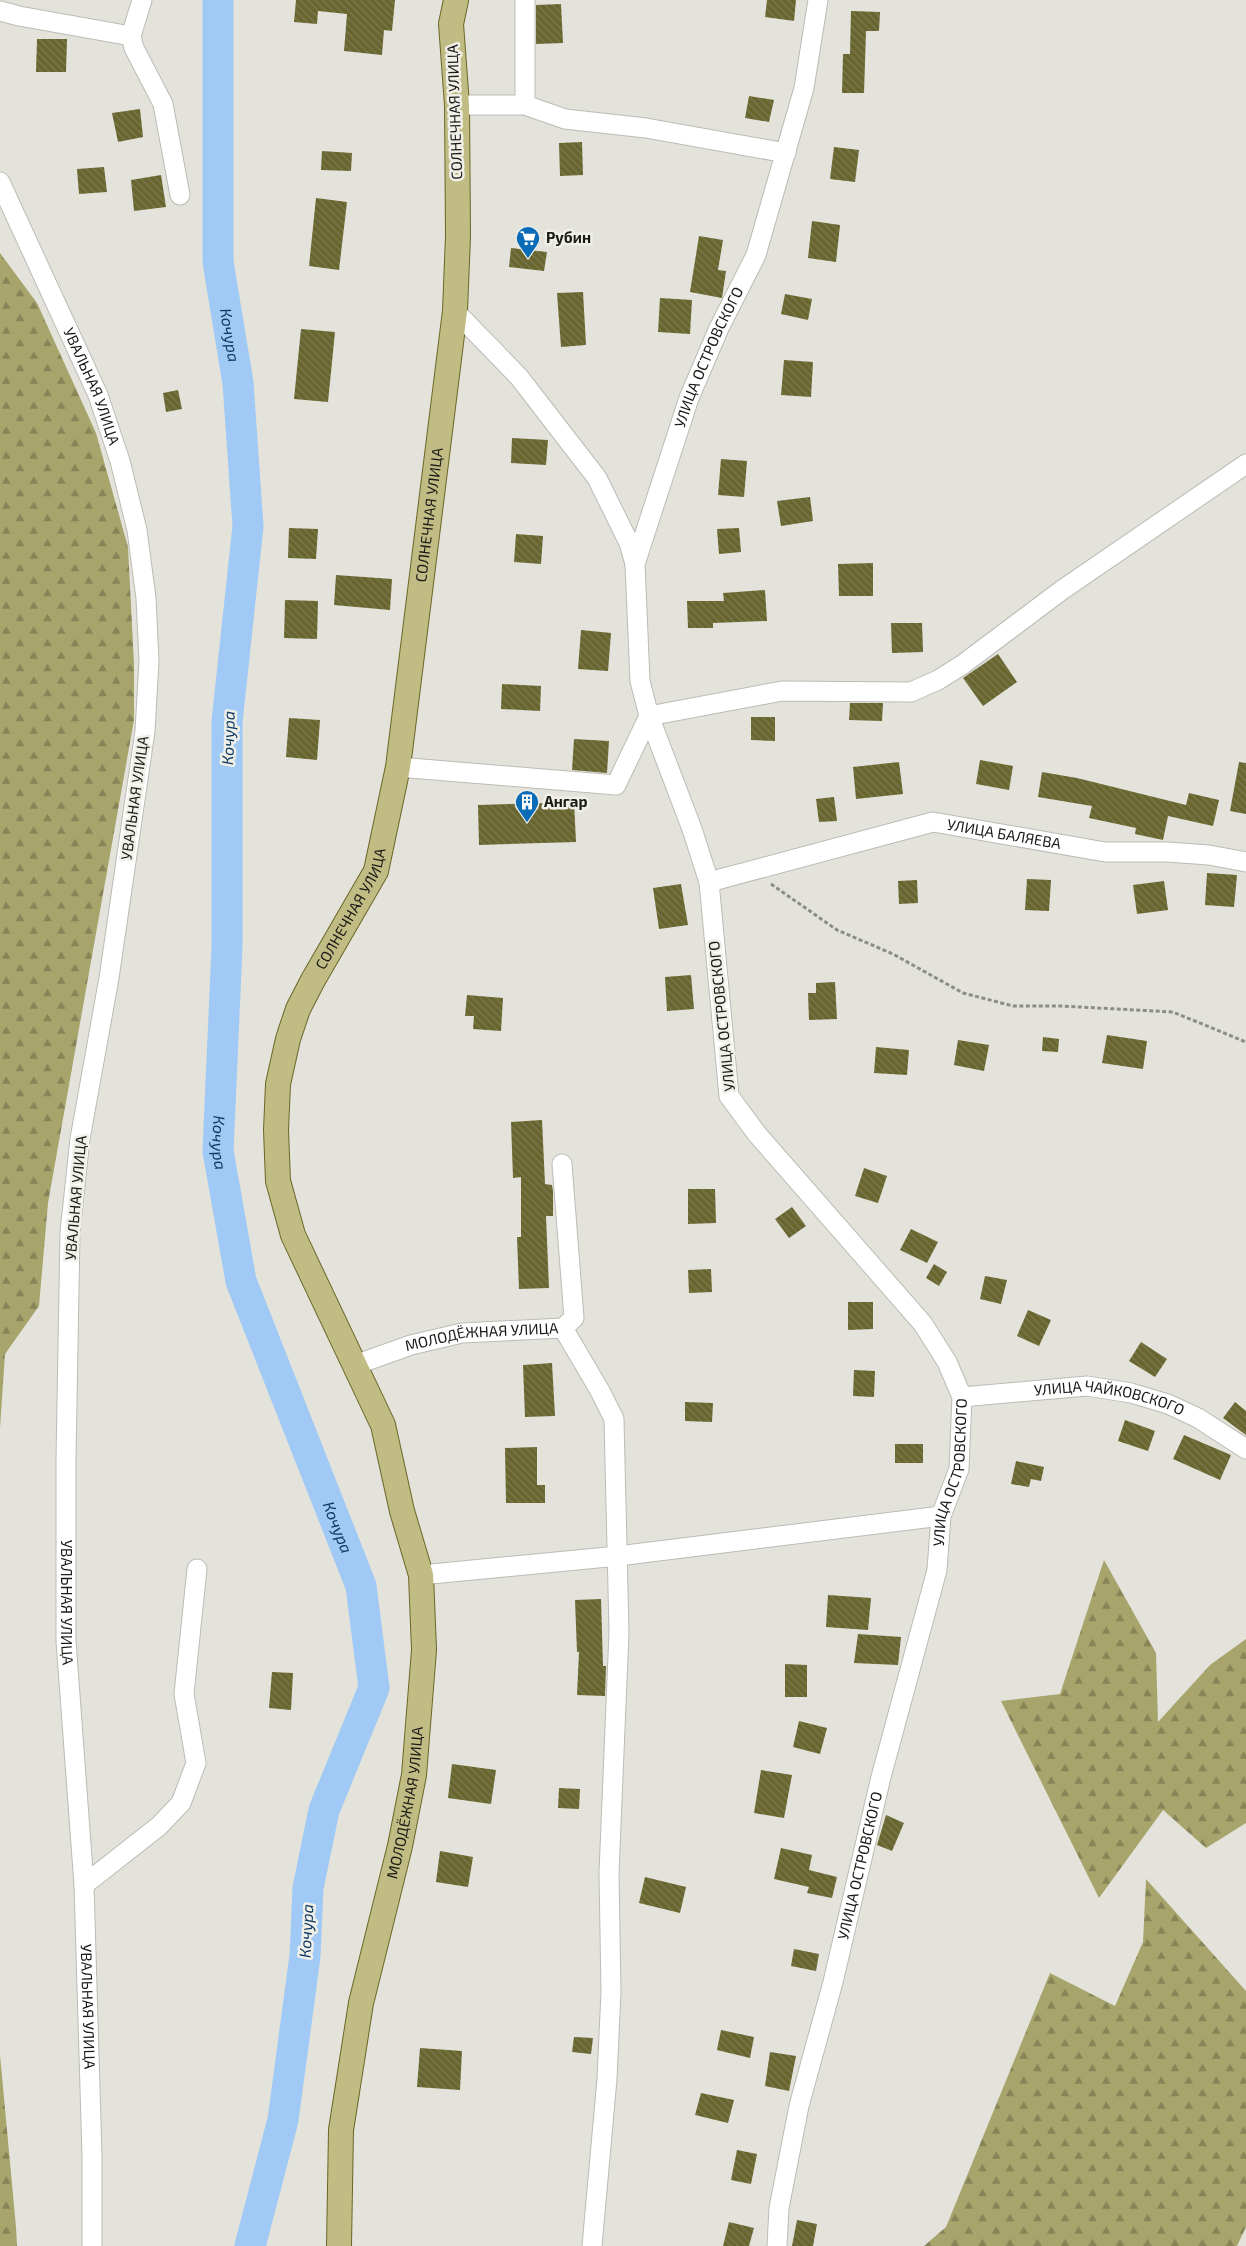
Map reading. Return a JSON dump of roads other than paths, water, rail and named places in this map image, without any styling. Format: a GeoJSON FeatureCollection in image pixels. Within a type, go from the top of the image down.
{"type":"FeatureCollection","features":[{"type":"Feature","properties":{"kind":"main road","name":"СОЛНЕЧНАЯ УЛИЦА"},"geometry":{"type":"LineString","coordinates":[[298,1009],[376,871],[398,767],[455,311],[458,236],[457,105],[451,24],[456,0]]}},
{"type":"Feature","properties":{"kind":"main road","name":"МОЛОДЁЖНАЯ УЛИЦА"},"geometry":{"type":"LineString","coordinates":[[298,1009],[288,1039],[278,1084],[276,1130],[278,1181],[293,1235],[383,1426],[402,1511],[421,1575],[424,1650],[414,1775],[400,1846],[361,2003],[342,2120],[339,2246]]}},
{"type":"Feature","properties":{"kind":"street"},"geometry":{"type":"LineString","coordinates":[[142,0],[132,36],[134,48],[163,104],[180,195]]}},
{"type":"Feature","properties":{"kind":"street","name":"УЛИЦА ОСТРОВСКОГО"},"geometry":{"type":"LineString","coordinates":[[635,564],[689,398],[719,328],[756,255],[804,88],[818,0]]}},
{"type":"Feature","properties":{"kind":"street"},"geometry":{"type":"LineString","coordinates":[[525,2],[525,105]]}},
{"type":"Feature","properties":{"kind":"street"},"geometry":{"type":"LineString","coordinates":[[0,11],[132,36]]}},
{"type":"Feature","properties":{"kind":"street"},"geometry":{"type":"LineString","coordinates":[[457,105],[525,105],[565,119],[646,128],[786,153]]}},
{"type":"Feature","properties":{"kind":"street","name":"УВАЛЬНАЯ УЛИЦА"},"geometry":{"type":"LineString","coordinates":[[0,182],[98,394],[120,461],[137,530],[146,607],[149,661],[145,731],[109,978],[80,1139],[70,1232],[66,1459],[66,1641],[84,1886],[92,2147],[92,2246]]}},
{"type":"Feature","properties":{"kind":"street","name":"УЛИЦА ОСТРОВСКОГО"},"geometry":{"type":"LineString","coordinates":[[455,311],[519,377],[597,478],[629,543],[635,564],[640,680],[649,716],[692,828],[709,882],[729,1096],[757,1134],[923,1324],[947,1362],[962,1397],[959,1469],[941,1516],[937,1570],[881,1777],[833,1982],[799,2106],[779,2208],[777,2246]]}},
{"type":"Feature","properties":{"kind":"street"},"geometry":{"type":"LineString","coordinates":[[398,767],[616,785],[649,716],[782,691],[911,692],[938,680],[962,665],[1062,590],[1246,464]]}},
{"type":"Feature","properties":{"kind":"street","name":"УЛИЦА БАЛЯЕВА"},"geometry":{"type":"LineString","coordinates":[[709,882],[933,822],[1105,852],[1167,852],[1246,862]]}},
{"type":"Feature","properties":{"kind":"street","name":"МОЛОДЁЖНАЯ УЛИЦА"},"geometry":{"type":"LineString","coordinates":[[355,1365],[411,1345],[462,1333],[563,1328],[574,1318],[562,1164]]}},
{"type":"Feature","properties":{"kind":"street"},"geometry":{"type":"LineString","coordinates":[[563,1328],[600,1391],[614,1420],[614,1489],[618,1556],[619,1632],[609,1873],[611,1992],[608,2078],[592,2246]]}},
{"type":"Feature","properties":{"kind":"street","name":"УЛИЦА ЧАЙКОВСКОГО"},"geometry":{"type":"LineString","coordinates":[[962,1397],[1087,1386],[1131,1393],[1168,1404],[1198,1418],[1246,1448]]}},
{"type":"Feature","properties":{"kind":"street"},"geometry":{"type":"LineString","coordinates":[[421,1575],[618,1556],[941,1516]]}},
{"type":"Feature","properties":{"kind":"street"},"geometry":{"type":"LineString","coordinates":[[84,1886],[159,1826],[181,1803],[196,1763],[184,1694],[197,1569]]}},
{"type":"Feature","properties":{"kind":"waterway","name":"Кочура"},"geometry":{"type":"LineString","coordinates":[[218,0],[218,262],[238,383],[248,526],[227,722],[227,947],[218,1151],[241,1281],[361,1586],[374,1688],[324,1810],[308,1888],[305,1956],[283,2120],[250,2246]]}},
{"type":"Feature","properties":{"kind":"place","name":"Рубин"},"geometry":{"type":"Point","coordinates":[528,259]}},
{"type":"Feature","properties":{"kind":"place","name":"Ангар"},"geometry":{"type":"Point","coordinates":[527,823]}}]}
